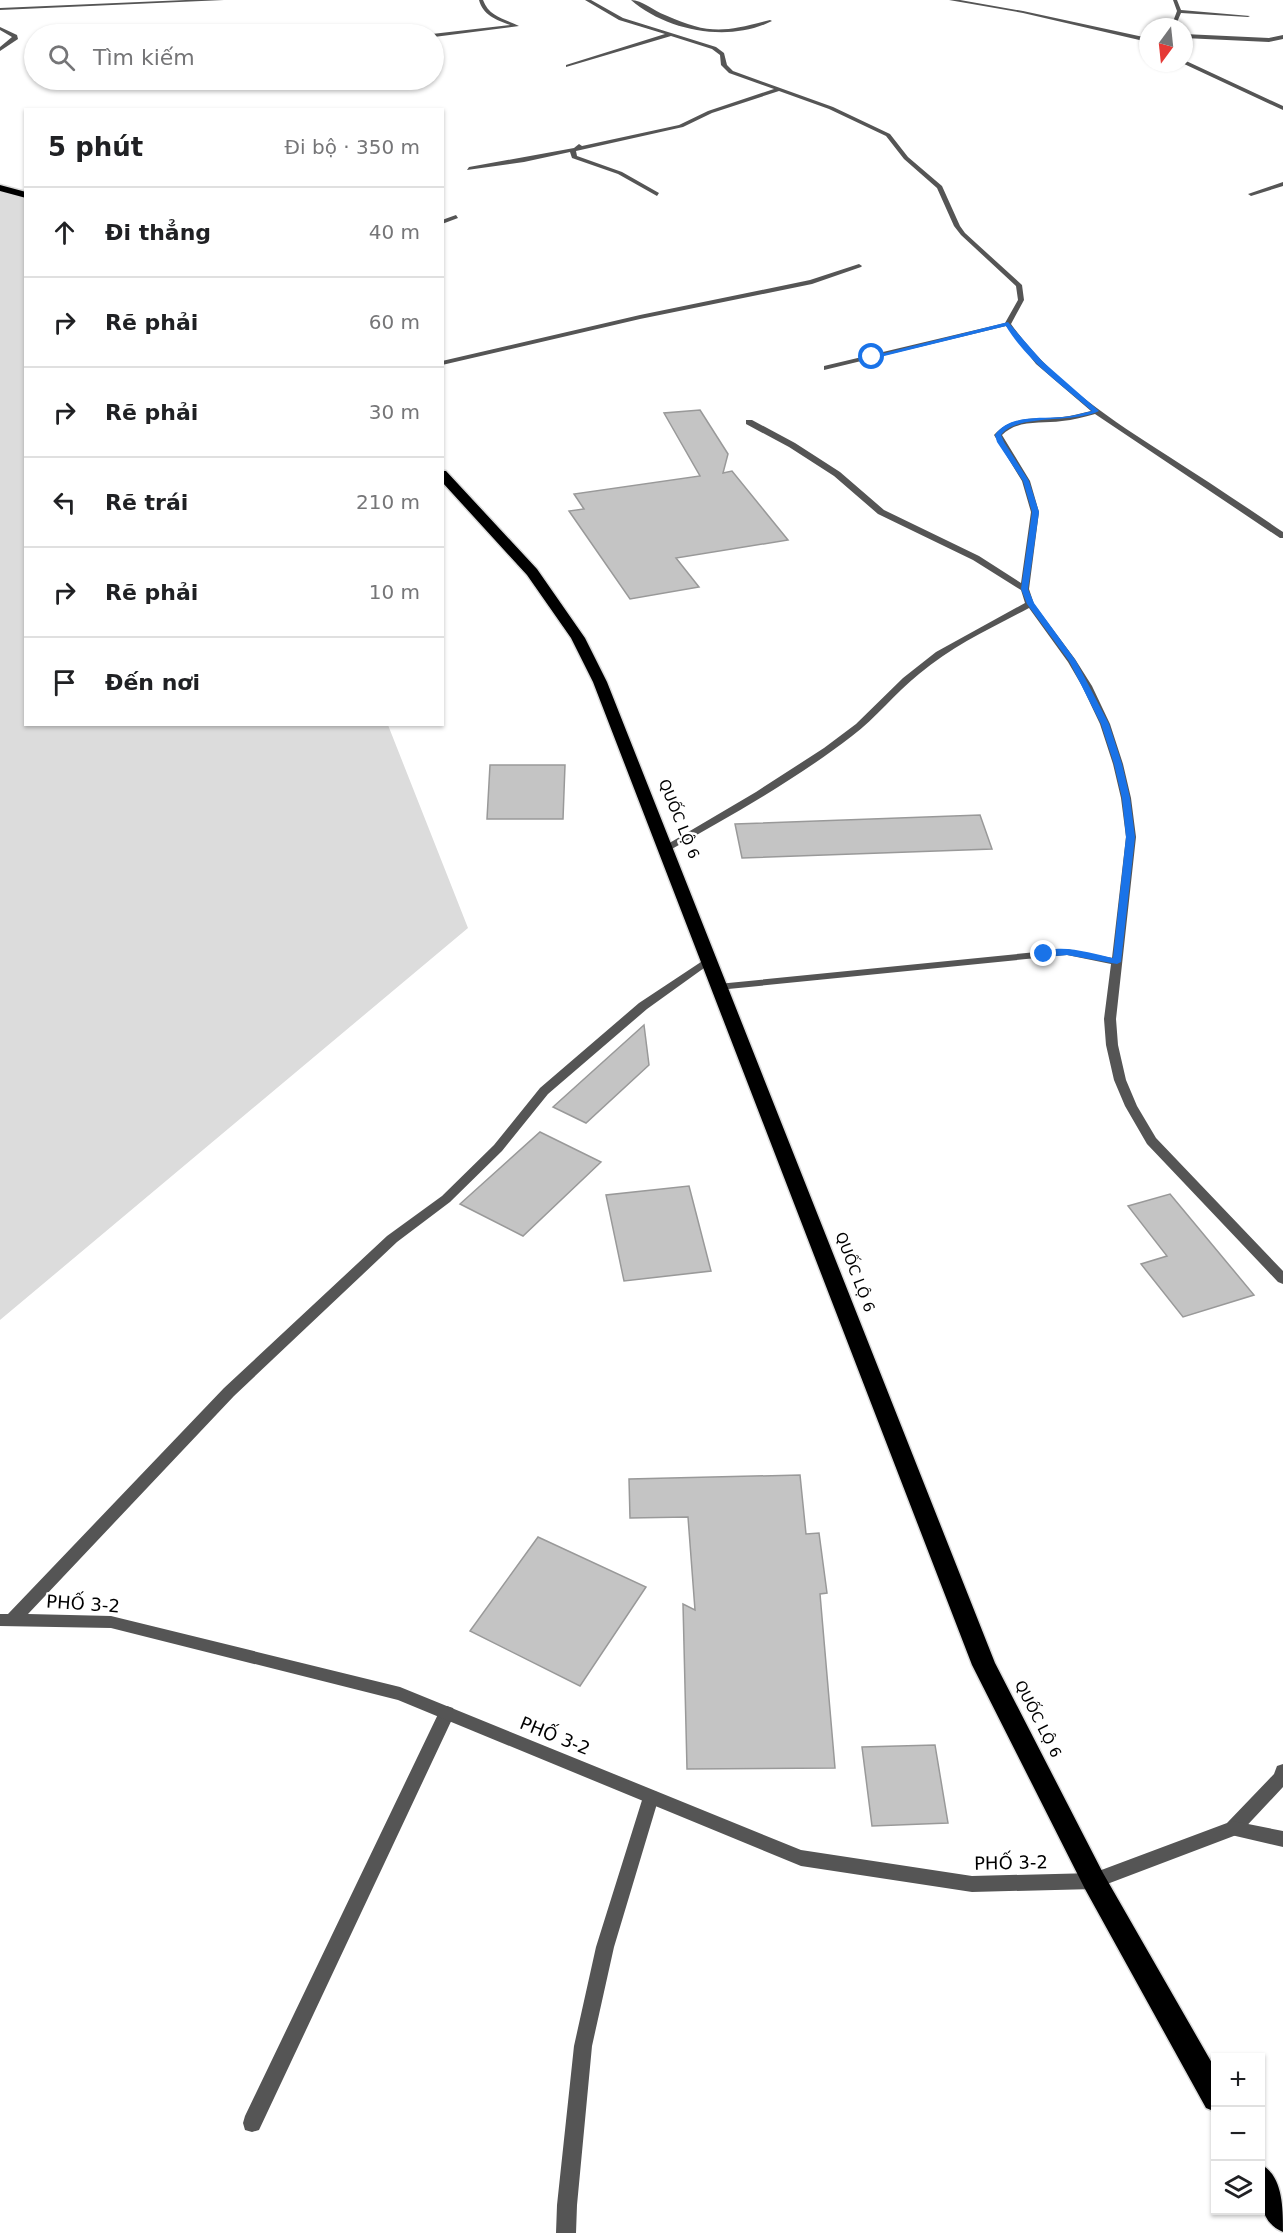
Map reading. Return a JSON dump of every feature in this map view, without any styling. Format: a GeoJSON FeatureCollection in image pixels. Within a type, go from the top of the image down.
{"type":"FeatureCollection","features":[{"type":"Feature","properties":{"kind":"highway"},"geometry":{"type":"LineString","coordinates":[[0,188],[24,194]]}},
{"type":"Feature","properties":{"kind":"highway","name":"QUỐC LỘ 6"},"geometry":{"type":"LineString","coordinates":[[444,476],[532,572],[578,638],[600,682],[666,848],[707,961],[984,1665],[1094,1881],[1211,2091]]}},
{"type":"Feature","properties":{"kind":"highway"},"geometry":{"type":"LineString","coordinates":[[1265,2187],[1283,2218]]}},
{"type":"Feature","properties":{"kind":"street"},"geometry":{"type":"LineString","coordinates":[[0,9],[222,0]]}},
{"type":"Feature","properties":{"kind":"street"},"geometry":{"type":"LineString","coordinates":[[444,34],[518,26],[494,18],[484,11],[481,0]]}},
{"type":"Feature","properties":{"kind":"street"},"geometry":{"type":"LineString","coordinates":[[587,0],[621,19],[714,48],[722,54],[724,65],[731,72],[831,108],[879,129],[895,141],[906,158],[936,182],[957,226],[1019,285],[1021,300],[1008,324],[827,368]]}},
{"type":"Feature","properties":{"kind":"street"},"geometry":{"type":"LineString","coordinates":[[633,0],[646,9],[674,20],[717,32],[770,21]]}},
{"type":"Feature","properties":{"kind":"street"},"geometry":{"type":"LineString","coordinates":[[951,0],[1023,12],[1139,38]]}},
{"type":"Feature","properties":{"kind":"street"},"geometry":{"type":"LineString","coordinates":[[1175,0],[1179,11],[1176,18]]}},
{"type":"Feature","properties":{"kind":"street"},"geometry":{"type":"LineString","coordinates":[[1179,11],[1248,16]]}},
{"type":"Feature","properties":{"kind":"street"},"geometry":{"type":"LineString","coordinates":[[0,28],[15,36],[15,39],[0,49]]}},
{"type":"Feature","properties":{"kind":"street"},"geometry":{"type":"LineString","coordinates":[[568,66],[669,35]]}},
{"type":"Feature","properties":{"kind":"street"},"geometry":{"type":"LineString","coordinates":[[1193,36],[1269,40],[1283,37]]}},
{"type":"Feature","properties":{"kind":"street"},"geometry":{"type":"LineString","coordinates":[[1193,66],[1283,108]]}},
{"type":"Feature","properties":{"kind":"street"},"geometry":{"type":"LineString","coordinates":[[469,169],[524,160],[579,146],[681,126],[710,112],[778,90]]}},
{"type":"Feature","properties":{"kind":"street"},"geometry":{"type":"LineString","coordinates":[[579,146],[573,151],[574,157],[620,173],[657,194]]}},
{"type":"Feature","properties":{"kind":"street"},"geometry":{"type":"LineString","coordinates":[[1251,194],[1283,184]]}},
{"type":"Feature","properties":{"kind":"street"},"geometry":{"type":"LineString","coordinates":[[444,221],[456,218]]}},
{"type":"Feature","properties":{"kind":"street"},"geometry":{"type":"LineString","coordinates":[[444,363],[640,317],[812,282],[859,266]]}},
{"type":"Feature","properties":{"kind":"street"},"geometry":{"type":"LineString","coordinates":[[1008,324],[1015,337],[1040,362],[1096,411],[1283,536]]}},
{"type":"Feature","properties":{"kind":"street"},"geometry":{"type":"LineString","coordinates":[[1096,411],[1065,418],[1012,424],[998,435],[1000,442],[1026,481],[1035,512],[1025,589],[1030,604],[1072,661],[1087,686],[1105,724],[1126,798],[1131,837],[1110,1028],[1120,1080],[1131,1106],[1151,1141],[1283,1279]]}},
{"type":"Feature","properties":{"kind":"street"},"geometry":{"type":"LineString","coordinates":[[749,422],[792,445],[837,474],[881,512],[984,562],[1025,589]]}},
{"type":"Feature","properties":{"kind":"street"},"geometry":{"type":"LineString","coordinates":[[666,848],[744,805],[795,773],[852,732],[925,664],[948,648],[1030,604]]}},
{"type":"Feature","properties":{"kind":"street"},"geometry":{"type":"LineString","coordinates":[[718,987],[1067,952],[1117,962]]}},
{"type":"Feature","properties":{"kind":"street"},"geometry":{"type":"LineString","coordinates":[[6,1620],[70,1561],[133,1491],[229,1392],[392,1239],[446,1199],[498,1148],[544,1091],[643,1006],[707,961]]}},
{"type":"Feature","properties":{"kind":"street","name":"PHỐ 3-2"},"geometry":{"type":"LineString","coordinates":[[6,1620],[111,1622],[400,1694],[801,1858],[972,1884],[1094,1881],[1233,1829]]}},
{"type":"Feature","properties":{"kind":"street"},"geometry":{"type":"LineString","coordinates":[[252,2123],[447,1713]]}},
{"type":"Feature","properties":{"kind":"street"},"geometry":{"type":"LineString","coordinates":[[1233,1829],[1281,1778],[1283,1771]]}},
{"type":"Feature","properties":{"kind":"street"},"geometry":{"type":"LineString","coordinates":[[566,2233],[583,2046],[605,1947],[651,1797]]}},
{"type":"Feature","properties":{"kind":"street"},"geometry":{"type":"LineString","coordinates":[[1233,1829],[1283,1839]]}},
{"type":"Feature","properties":{"kind":"shaded area"},"geometry":{"type":"Polygon","coordinates":[[[0,188],[24,194],[24,726],[388,726],[468,928],[0,1320],[0,188]]]}},
{"type":"Feature","properties":{"kind":"building"},"geometry":{"type":"Polygon","coordinates":[[[700,410],[728,454],[723,473],[732,471],[788,540],[676,558],[699,587],[630,599],[569,511],[584,509],[574,494],[700,476],[664,413],[700,410]]]}},
{"type":"Feature","properties":{"kind":"building"},"geometry":{"type":"Polygon","coordinates":[[[490,765],[565,765],[563,819],[487,819],[490,765]]]}},
{"type":"Feature","properties":{"kind":"building"},"geometry":{"type":"Polygon","coordinates":[[[980,815],[992,849],[742,858],[735,824],[980,815]]]}},
{"type":"Feature","properties":{"kind":"building"},"geometry":{"type":"Polygon","coordinates":[[[644,1025],[649,1065],[586,1123],[553,1107],[644,1025]]]}},
{"type":"Feature","properties":{"kind":"building"},"geometry":{"type":"Polygon","coordinates":[[[540,1132],[601,1162],[523,1236],[460,1204],[540,1132]]]}},
{"type":"Feature","properties":{"kind":"building"},"geometry":{"type":"Polygon","coordinates":[[[689,1186],[711,1271],[624,1281],[606,1195],[689,1186]]]}},
{"type":"Feature","properties":{"kind":"building"},"geometry":{"type":"Polygon","coordinates":[[[1170,1194],[1254,1295],[1183,1317],[1141,1264],[1167,1256],[1128,1206],[1170,1194]]]}},
{"type":"Feature","properties":{"kind":"building"},"geometry":{"type":"Polygon","coordinates":[[[800,1475],[806,1534],[819,1533],[827,1593],[820,1594],[835,1768],[687,1769],[683,1604],[695,1610],[688,1517],[630,1518],[629,1479],[800,1475]]]}},
{"type":"Feature","properties":{"kind":"building"},"geometry":{"type":"Polygon","coordinates":[[[538,1537],[646,1587],[580,1686],[470,1631],[538,1537]]]}},
{"type":"Feature","properties":{"kind":"building"},"geometry":{"type":"Polygon","coordinates":[[[935,1745],[948,1823],[872,1826],[862,1747],[935,1745]]]}},
{"type":"Feature","properties":{"kind":"route"},"geometry":{"type":"LineString","coordinates":[[872,357],[1008,324],[1015,337],[1057,379],[1096,411],[1065,418],[1012,424],[998,435],[1000,442],[1026,481],[1035,512],[1025,589],[1030,604],[1072,661],[1087,686],[1105,724],[1126,798],[1131,837],[1117,962],[1067,952],[1044,954]]}}]}
